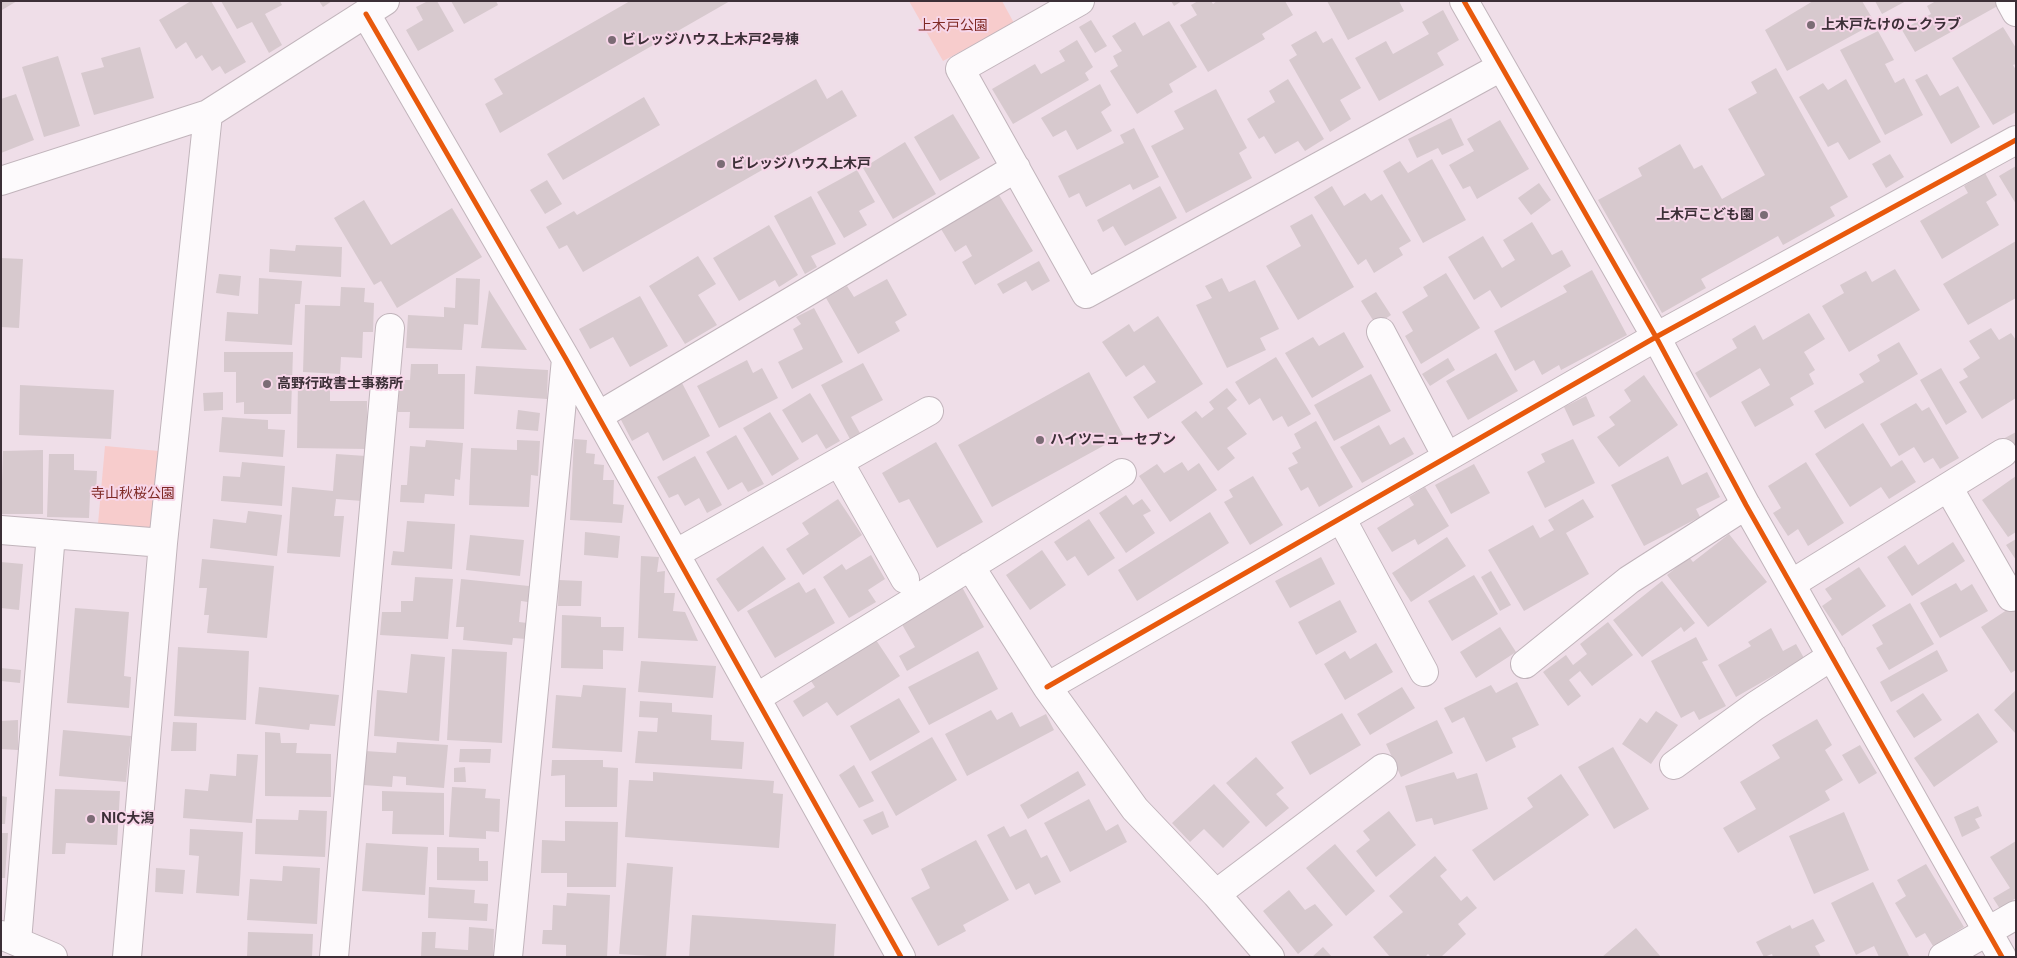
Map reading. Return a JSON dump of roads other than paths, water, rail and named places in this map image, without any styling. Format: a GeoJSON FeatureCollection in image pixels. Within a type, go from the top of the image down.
{"type":"FeatureCollection","features":[{"type":"Feature","properties":{"kind":"street"},"geometry":{"type":"LineString","coordinates":[[1080,1],[960,69],[1086,294],[1502,67]]}},
{"type":"Feature","properties":{"kind":"street"},"geometry":{"type":"LineString","coordinates":[[1464,1],[1656,337],[1746,504],[2002,957]]}},
{"type":"Feature","properties":{"kind":"street"},"geometry":{"type":"LineString","coordinates":[[2010,1],[2016,12]]}},
{"type":"Feature","properties":{"kind":"street"},"geometry":{"type":"LineString","coordinates":[[1,181],[208,114],[375,7],[566,359],[900,957]]}},
{"type":"Feature","properties":{"kind":"street"},"geometry":{"type":"LineString","coordinates":[[126,957],[163,543],[208,114]]}},
{"type":"Feature","properties":{"kind":"street"},"geometry":{"type":"LineString","coordinates":[[1047,686],[1656,337],[2016,140]]}},
{"type":"Feature","properties":{"kind":"street"},"geometry":{"type":"LineString","coordinates":[[598,416],[1016,168]]}},
{"type":"Feature","properties":{"kind":"street"},"geometry":{"type":"LineString","coordinates":[[334,957],[390,328]]}},
{"type":"Feature","properties":{"kind":"street"},"geometry":{"type":"LineString","coordinates":[[1381,332],[1447,457]]}},
{"type":"Feature","properties":{"kind":"street"},"geometry":{"type":"LineString","coordinates":[[508,957],[566,359]]}},
{"type":"Feature","properties":{"kind":"street"},"geometry":{"type":"LineString","coordinates":[[675,554],[929,411]]}},
{"type":"Feature","properties":{"kind":"street"},"geometry":{"type":"LineString","coordinates":[[1791,584],[2002,453]]}},
{"type":"Feature","properties":{"kind":"street"},"geometry":{"type":"LineString","coordinates":[[839,462],[905,579]]}},
{"type":"Feature","properties":{"kind":"street"},"geometry":{"type":"LineString","coordinates":[[756,698],[1122,473]]}},
{"type":"Feature","properties":{"kind":"street"},"geometry":{"type":"LineString","coordinates":[[1948,487],[2011,597]]}},
{"type":"Feature","properties":{"kind":"street"},"geometry":{"type":"LineString","coordinates":[[1526,664],[1629,580],[1746,504]]}},
{"type":"Feature","properties":{"kind":"street"},"geometry":{"type":"LineString","coordinates":[[1341,518],[1424,672]]}},
{"type":"Feature","properties":{"kind":"street"},"geometry":{"type":"LineString","coordinates":[[1,530],[163,543]]}},
{"type":"Feature","properties":{"kind":"street"},"geometry":{"type":"LineString","coordinates":[[51,534],[9,938],[53,957]]}},
{"type":"Feature","properties":{"kind":"street"},"geometry":{"type":"LineString","coordinates":[[970,566],[1047,686],[1135,809],[1216,894],[1270,957]]}},
{"type":"Feature","properties":{"kind":"street"},"geometry":{"type":"LineString","coordinates":[[1674,765],[1755,706],[1832,656]]}},
{"type":"Feature","properties":{"kind":"street"},"geometry":{"type":"LineString","coordinates":[[1216,894],[1383,768]]}},
{"type":"Feature","properties":{"kind":"street"},"geometry":{"type":"LineString","coordinates":[[1943,957],[2016,915]]}},
{"type":"Feature","properties":{"kind":"place","name":"上木戸たけのこクラブ"},"geometry":{"type":"Point","coordinates":[1811,25]}},
{"type":"Feature","properties":{"kind":"place","name":"ビレッジハウス上木戸2号棟"},"geometry":{"type":"Point","coordinates":[612,40]}},
{"type":"Feature","properties":{"kind":"place","name":"ビレッジハウス上木戸"},"geometry":{"type":"Point","coordinates":[721,164]}},
{"type":"Feature","properties":{"kind":"place","name":"上木戸こども園"},"geometry":{"type":"Point","coordinates":[1764,215]}},
{"type":"Feature","properties":{"kind":"place","name":"高野行政書士事務所"},"geometry":{"type":"Point","coordinates":[267,384]}},
{"type":"Feature","properties":{"kind":"place","name":"ハイツニューセブン"},"geometry":{"type":"Point","coordinates":[1040,440]}},
{"type":"Feature","properties":{"kind":"place","name":"NIC大潟"},"geometry":{"type":"Point","coordinates":[91,819]}},
{"type":"Feature","properties":{"kind":"park label","name":"上木戸公園"},"geometry":{"type":"Point","coordinates":[953,26]}},
{"type":"Feature","properties":{"kind":"park label","name":"寺山秋桜公園"},"geometry":{"type":"Point","coordinates":[133,494]}}]}
